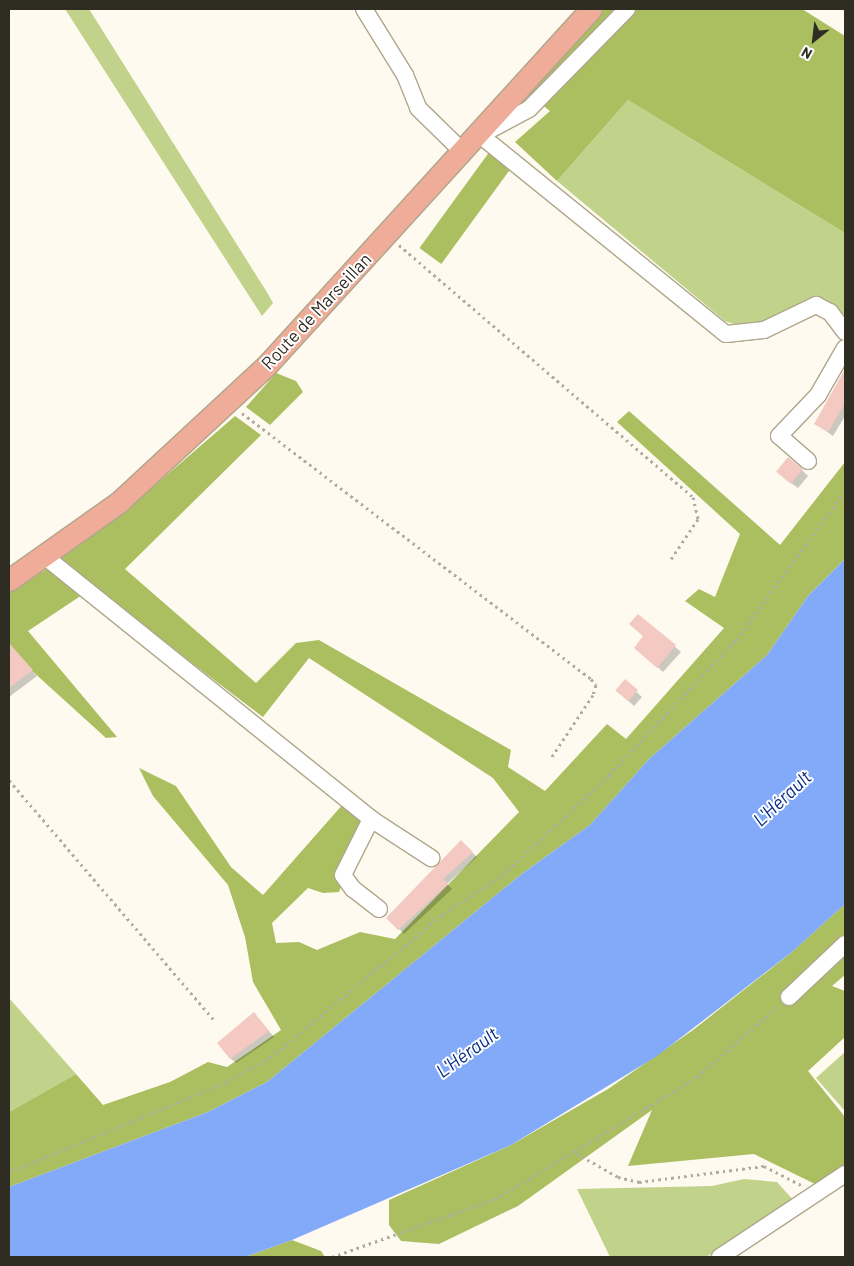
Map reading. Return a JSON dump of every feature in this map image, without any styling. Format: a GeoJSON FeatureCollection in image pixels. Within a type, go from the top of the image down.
{"type":"FeatureCollection","features":[{"type":"Feature","properties":{"kind":"main road","name":"Route de Marseillan"},"geometry":{"type":"LineString","coordinates":[[9,580],[119,502],[228,402],[480,135],[592,9]]}},
{"type":"Feature","properties":{"kind":"street"},"geometry":{"type":"LineString","coordinates":[[364,9],[405,75],[418,108],[463,152]]}},
{"type":"Feature","properties":{"kind":"street"},"geometry":{"type":"LineString","coordinates":[[627,9],[529,108],[480,135],[726,334],[764,330],[816,305],[830,312],[845,332]]}},
{"type":"Feature","properties":{"kind":"street"},"geometry":{"type":"LineString","coordinates":[[808,460],[779,436],[818,395],[845,348]]}},
{"type":"Feature","properties":{"kind":"street"},"geometry":{"type":"LineString","coordinates":[[43,555],[372,819],[431,858]]}},
{"type":"Feature","properties":{"kind":"street"},"geometry":{"type":"LineString","coordinates":[[372,819],[343,875],[352,889],[379,909]]}},
{"type":"Feature","properties":{"kind":"street"},"geometry":{"type":"LineString","coordinates":[[789,997],[845,944]]}},
{"type":"Feature","properties":{"kind":"street"},"geometry":{"type":"LineString","coordinates":[[720,1257],[845,1174]]}},
{"type":"Feature","properties":{"kind":"path"},"geometry":{"type":"LineString","coordinates":[[387,234],[693,497],[698,520],[671,559]]}},
{"type":"Feature","properties":{"kind":"path"},"geometry":{"type":"LineString","coordinates":[[228,402],[591,679],[596,685],[593,695],[551,758]]}},
{"type":"Feature","properties":{"kind":"path"},"geometry":{"type":"LineString","coordinates":[[9,1172],[218,1086],[270,1058],[443,914],[503,875],[609,775],[736,640],[845,491]]}},
{"type":"Feature","properties":{"kind":"path"},"geometry":{"type":"LineString","coordinates":[[9,780],[216,1021]]}},
{"type":"Feature","properties":{"kind":"path"},"geometry":{"type":"LineString","coordinates":[[332,1257],[495,1199],[576,1153],[697,1077],[789,997]]}},
{"type":"Feature","properties":{"kind":"path"},"geometry":{"type":"LineString","coordinates":[[576,1153],[618,1177],[639,1182],[764,1166],[790,1176],[815,1195]]}},
{"type":"Feature","properties":{"kind":"green space"},"geometry":{"type":"Polygon","coordinates":[[[65,9],[89,9],[268,294],[273,303],[262,316],[65,9]]]}},
{"type":"Feature","properties":{"kind":"green space"},"geometry":{"type":"Polygon","coordinates":[[[601,9],[802,9],[845,36],[845,233],[628,100],[557,181],[515,142],[550,111],[525,92],[601,9]]]}},
{"type":"Feature","properties":{"kind":"green space"},"geometry":{"type":"Polygon","coordinates":[[[628,100],[845,233],[845,315],[830,306],[742,327],[725,321],[557,181],[628,100]]]}},
{"type":"Feature","properties":{"kind":"green space"},"geometry":{"type":"Polygon","coordinates":[[[490,151],[512,167],[441,264],[419,248],[490,151]]]}},
{"type":"Feature","properties":{"kind":"green space"},"geometry":{"type":"Polygon","coordinates":[[[276,373],[296,381],[303,392],[270,425],[246,407],[276,373]]]}},
{"type":"Feature","properties":{"kind":"green space"},"geometry":{"type":"Polygon","coordinates":[[[629,411],[780,545],[845,462],[845,559],[808,596],[767,655],[649,759],[590,825],[523,873],[267,1082],[208,1112],[9,1187],[9,1112],[76,1074],[103,1105],[170,1082],[208,1062],[227,1067],[281,1030],[253,982],[245,937],[228,885],[153,796],[139,768],[176,786],[231,867],[263,895],[344,803],[372,828],[353,856],[339,892],[323,893],[308,888],[272,923],[276,943],[299,942],[317,950],[360,932],[395,939],[519,812],[493,778],[309,658],[263,717],[54,558],[146,493],[235,416],[261,435],[125,569],[256,683],[296,643],[319,640],[511,750],[508,767],[545,791],[607,724],[626,739],[724,628],[685,601],[699,589],[715,597],[740,534],[617,422],[629,411]]]}},
{"type":"Feature","properties":{"kind":"green space"},"geometry":{"type":"Polygon","coordinates":[[[50,567],[82,595],[28,631],[117,737],[106,738],[9,650],[9,593],[50,567]]]}},
{"type":"Feature","properties":{"kind":"green space"},"geometry":{"type":"Polygon","coordinates":[[[845,904],[845,975],[832,986],[845,991],[845,1037],[808,1071],[845,1117],[845,1166],[819,1186],[754,1154],[628,1166],[652,1110],[518,1206],[439,1244],[401,1241],[389,1225],[389,1200],[511,1145],[608,1089],[693,1030],[792,952],[845,904]]]}},
{"type":"Feature","properties":{"kind":"green space"},"geometry":{"type":"Polygon","coordinates":[[[9,998],[76,1074],[9,1112],[9,998]]]}},
{"type":"Feature","properties":{"kind":"green space"},"geometry":{"type":"Polygon","coordinates":[[[845,1052],[845,1111],[816,1078],[845,1052]]]}},
{"type":"Feature","properties":{"kind":"green space"},"geometry":{"type":"Polygon","coordinates":[[[744,1179],[777,1182],[795,1202],[706,1257],[610,1257],[577,1189],[712,1186],[744,1179]]]}},
{"type":"Feature","properties":{"kind":"green space"},"geometry":{"type":"Polygon","coordinates":[[[292,1240],[321,1251],[325,1257],[245,1257],[292,1240]]]}},
{"type":"Feature","properties":{"kind":"water","name":"L'Hérault"},"geometry":{"type":"Polygon","coordinates":[[[845,559],[845,904],[792,952],[657,1056],[511,1145],[292,1240],[245,1257],[9,1257],[9,1187],[208,1112],[267,1082],[523,873],[590,825],[649,759],[767,655],[808,596],[845,559]]]}},
{"type":"Feature","properties":{"kind":"building"},"geometry":{"type":"Polygon","coordinates":[[[845,369],[845,403],[828,432],[814,424],[845,369]]]}},
{"type":"Feature","properties":{"kind":"building"},"geometry":{"type":"Polygon","coordinates":[[[788,457],[803,469],[791,484],[776,472],[788,457]]]}},
{"type":"Feature","properties":{"kind":"building"},"geometry":{"type":"Polygon","coordinates":[[[638,614],[676,645],[657,668],[634,648],[643,636],[629,624],[638,614]]]}},
{"type":"Feature","properties":{"kind":"building"},"geometry":{"type":"Polygon","coordinates":[[[9,643],[33,670],[9,688],[9,643]]]}},
{"type":"Feature","properties":{"kind":"building"},"geometry":{"type":"Polygon","coordinates":[[[625,679],[638,690],[628,701],[615,690],[625,679]]]}},
{"type":"Feature","properties":{"kind":"building"},"geometry":{"type":"Polygon","coordinates":[[[461,840],[473,852],[443,879],[448,884],[398,930],[386,918],[461,840]]]}},
{"type":"Feature","properties":{"kind":"building"},"geometry":{"type":"Polygon","coordinates":[[[254,1012],[269,1031],[230,1059],[217,1043],[254,1012]]]}}]}
